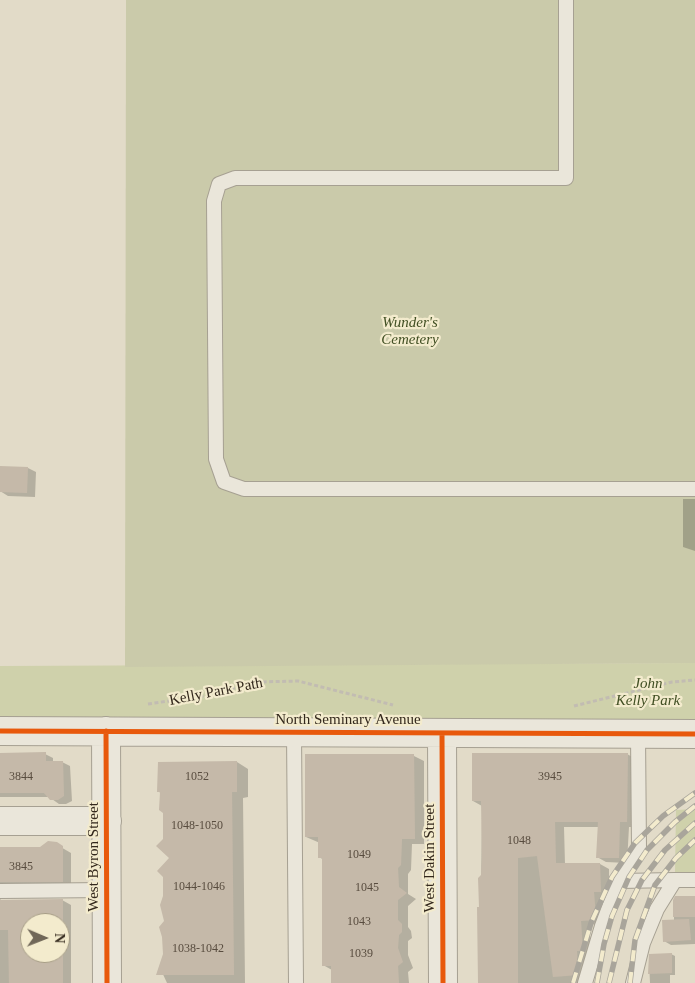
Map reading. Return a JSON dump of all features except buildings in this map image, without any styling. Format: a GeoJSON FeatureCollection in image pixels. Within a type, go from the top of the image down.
{"type":"FeatureCollection","features":[{"type":"Feature","properties":{"kind":"street","name":"North Seminary Avenue"},"geometry":{"type":"LineString","coordinates":[[0,731],[695,734]]}},
{"type":"Feature","properties":{"kind":"street","name":"West Byron Street"},"geometry":{"type":"LineString","coordinates":[[106,731],[107,983]]}},
{"type":"Feature","properties":{"kind":"street","name":"West Dakin Street"},"geometry":{"type":"LineString","coordinates":[[442,733],[443,983]]}},
{"type":"Feature","properties":{"kind":"street"},"geometry":{"type":"LineString","coordinates":[[0,821],[107,820]]}},
{"type":"Feature","properties":{"kind":"lane"},"geometry":{"type":"LineString","coordinates":[[566,0],[566,178],[235,178],[219,184],[214,201],[216,459],[224,482],[244,489],[695,490]]}},
{"type":"Feature","properties":{"kind":"lane"},"geometry":{"type":"LineString","coordinates":[[294,732],[296,983]]}},
{"type":"Feature","properties":{"kind":"lane"},"geometry":{"type":"LineString","coordinates":[[586,983],[602,926],[620,881],[639,849],[638,734]]}},
{"type":"Feature","properties":{"kind":"lane"},"geometry":{"type":"LineString","coordinates":[[633,983],[643,943],[657,909],[675,880]]}},
{"type":"Feature","properties":{"kind":"lane"},"geometry":{"type":"LineString","coordinates":[[620,881],[695,880]]}},
{"type":"Feature","properties":{"kind":"lane"},"geometry":{"type":"LineString","coordinates":[[0,891],[107,890]]}},
{"type":"Feature","properties":{"kind":"path"},"geometry":{"type":"LineString","coordinates":[[565,706],[574,706],[672,682],[695,680]]}},
{"type":"Feature","properties":{"kind":"green space","name":"Wunder's Cemetery"},"geometry":{"type":"Polygon","coordinates":[[[126,0],[695,0],[695,663],[125,667],[126,0]]]}},
{"type":"Feature","properties":{"kind":"green space","name":"John Kelly Park"},"geometry":{"type":"Polygon","coordinates":[[[695,663],[695,720],[0,720],[0,666],[695,663]]]}},
{"type":"Feature","properties":{"kind":"green space"},"geometry":{"type":"Polygon","coordinates":[[[695,809],[695,872],[675,873],[676,810],[695,809]]]}},
{"type":"Feature","properties":{"kind":"railway"},"geometry":{"type":"LineString","coordinates":[[573,983],[591,923],[612,877],[635,843],[663,816],[695,793]]}},
{"type":"Feature","properties":{"kind":"railway"},"geometry":{"type":"LineString","coordinates":[[597,983],[604,944],[612,916],[629,877],[647,850],[675,822],[695,806]]}},
{"type":"Feature","properties":{"kind":"railway"},"geometry":{"type":"LineString","coordinates":[[609,983],[627,910],[642,880],[665,850],[695,823]]}},
{"type":"Feature","properties":{"kind":"railway"},"geometry":{"type":"LineString","coordinates":[[630,983],[635,940],[655,885],[676,858],[695,840]]}},
{"type":"Feature","properties":{"kind":"cycle path"},"geometry":{"type":"LineString","coordinates":[[0,731],[695,734]]}},
{"type":"Feature","properties":{"kind":"cycle path"},"geometry":{"type":"LineString","coordinates":[[106,731],[107,983]]}},
{"type":"Feature","properties":{"kind":"cycle path"},"geometry":{"type":"LineString","coordinates":[[442,733],[443,983]]}}]}
